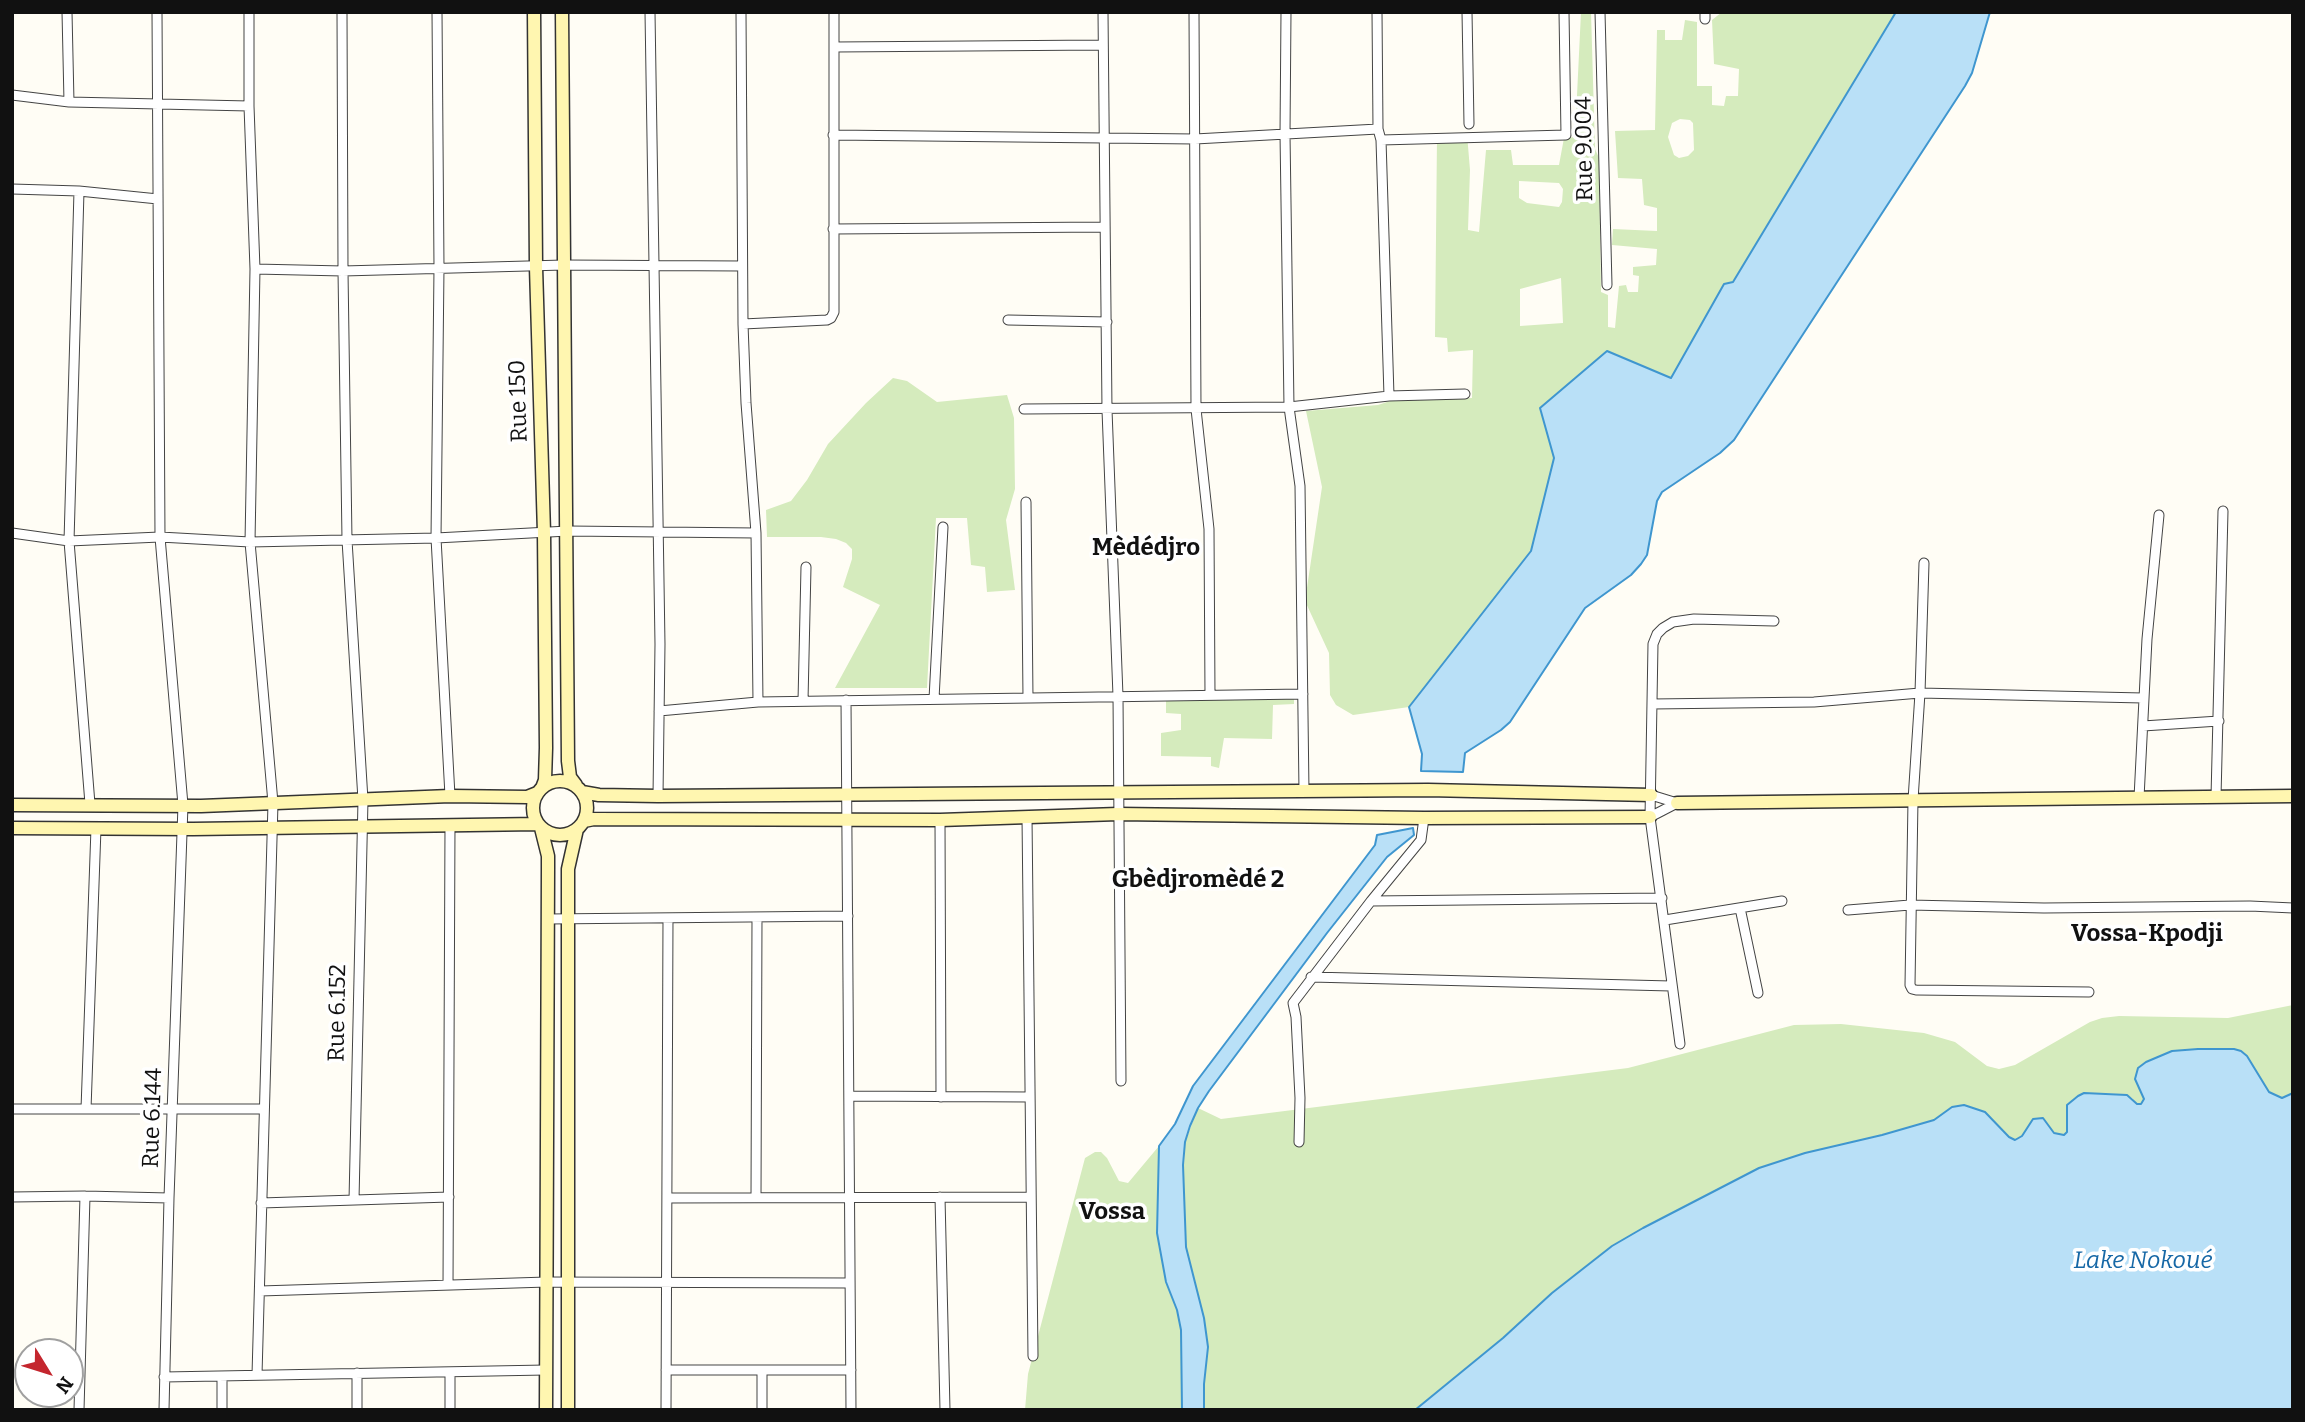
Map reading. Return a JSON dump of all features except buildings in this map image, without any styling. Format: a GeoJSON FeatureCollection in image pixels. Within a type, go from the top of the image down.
{"type":"FeatureCollection","features":[{"type":"Feature","properties":{"kind":"main road","name":"Rue 150"},"geometry":{"type":"LineString","coordinates":[[534,12],[546,762],[540,790]]}},
{"type":"Feature","properties":{"kind":"main road","name":"Rue 150"},"geometry":{"type":"LineString","coordinates":[[562,12],[568,761],[570,777],[579,789]]}},
{"type":"Feature","properties":{"kind":"main road"},"geometry":{"type":"LineString","coordinates":[[12,805],[183,805],[450,796],[527,797],[548,783],[562,780],[599,795],[658,796],[1428,790],[1651,795]]}},
{"type":"Feature","properties":{"kind":"main road"},"geometry":{"type":"LineString","coordinates":[[568,1410],[568,869],[587,806],[579,789]]}},
{"type":"Feature","properties":{"kind":"main road"},"geometry":{"type":"LineString","coordinates":[[540,790],[533,808],[548,856],[546,1410]]}},
{"type":"Feature","properties":{"kind":"main road"},"geometry":{"type":"LineString","coordinates":[[1677,803],[2293,796]]}},
{"type":"Feature","properties":{"kind":"main road"},"geometry":{"type":"LineString","coordinates":[[12,828],[539,826],[549,833],[559,835],[568,834],[594,819],[940,820],[1118,814],[1424,818],[1650,817]]}},
{"type":"Feature","properties":{"kind":"street"},"geometry":{"type":"LineString","coordinates":[[67,12],[69,102]]}},
{"type":"Feature","properties":{"kind":"street","name":"Rue 6.144"},"geometry":{"type":"LineString","coordinates":[[157,12],[160,537],[183,805],[164,1410]]}},
{"type":"Feature","properties":{"kind":"street"},"geometry":{"type":"LineString","coordinates":[[249,12],[249,106],[255,269],[250,542],[273,803],[257,1375]]}},
{"type":"Feature","properties":{"kind":"street","name":"Rue 6.152"},"geometry":{"type":"LineString","coordinates":[[342,12],[347,540],[363,800],[354,1199]]}},
{"type":"Feature","properties":{"kind":"street"},"geometry":{"type":"LineString","coordinates":[[437,12],[439,268],[436,538],[450,796]]}},
{"type":"Feature","properties":{"kind":"street"},"geometry":{"type":"LineString","coordinates":[[650,12],[659,533],[658,796]]}},
{"type":"Feature","properties":{"kind":"street"},"geometry":{"type":"LineString","coordinates":[[741,12],[743,324],[756,533],[758,702]]}},
{"type":"Feature","properties":{"kind":"street"},"geometry":{"type":"LineString","coordinates":[[743,324],[831,318],[834,312],[834,12]]}},
{"type":"Feature","properties":{"kind":"street"},"geometry":{"type":"LineString","coordinates":[[1102,12],[1107,410],[1118,696],[1121,1081]]}},
{"type":"Feature","properties":{"kind":"street"},"geometry":{"type":"LineString","coordinates":[[1194,12],[1196,409],[1209,529],[1210,695]]}},
{"type":"Feature","properties":{"kind":"street"},"geometry":{"type":"LineString","coordinates":[[1286,12],[1289,407],[1300,486],[1304,791]]}},
{"type":"Feature","properties":{"kind":"street"},"geometry":{"type":"LineString","coordinates":[[1377,12],[1378,130],[1381,140],[1389,396]]}},
{"type":"Feature","properties":{"kind":"street"},"geometry":{"type":"LineString","coordinates":[[1468,12],[1469,124]]}},
{"type":"Feature","properties":{"kind":"street","name":"Rue 9.004"},"geometry":{"type":"LineString","coordinates":[[1381,140],[1566,135],[1564,12]]}},
{"type":"Feature","properties":{"kind":"street","name":"Rue 9.004"},"geometry":{"type":"LineString","coordinates":[[1600,12],[1607,285]]}},
{"type":"Feature","properties":{"kind":"street"},"geometry":{"type":"LineString","coordinates":[[835,47],[1102,45]]}},
{"type":"Feature","properties":{"kind":"street"},"geometry":{"type":"LineString","coordinates":[[12,95],[69,102],[249,106]]}},
{"type":"Feature","properties":{"kind":"street"},"geometry":{"type":"LineString","coordinates":[[833,135],[1195,139],[1378,130]]}},
{"type":"Feature","properties":{"kind":"street"},"geometry":{"type":"LineString","coordinates":[[12,189],[79,191],[158,199]]}},
{"type":"Feature","properties":{"kind":"street"},"geometry":{"type":"LineString","coordinates":[[79,191],[69,541],[90,804]]}},
{"type":"Feature","properties":{"kind":"street"},"geometry":{"type":"LineString","coordinates":[[833,229],[1105,227]]}},
{"type":"Feature","properties":{"kind":"street"},"geometry":{"type":"LineString","coordinates":[[255,269],[343,271],[564,265],[742,266]]}},
{"type":"Feature","properties":{"kind":"street"},"geometry":{"type":"LineString","coordinates":[[1008,320],[1107,322]]}},
{"type":"Feature","properties":{"kind":"street"},"geometry":{"type":"LineString","coordinates":[[1024,409],[1289,407],[1389,396],[1465,394]]}},
{"type":"Feature","properties":{"kind":"street"},"geometry":{"type":"LineString","coordinates":[[1026,502],[1028,698]]}},
{"type":"Feature","properties":{"kind":"street"},"geometry":{"type":"LineString","coordinates":[[2216,797],[2223,511]]}},
{"type":"Feature","properties":{"kind":"street"},"geometry":{"type":"LineString","coordinates":[[2139,798],[2147,639],[2158,515]]}},
{"type":"Feature","properties":{"kind":"street"},"geometry":{"type":"LineString","coordinates":[[934,699],[943,527]]}},
{"type":"Feature","properties":{"kind":"street"},"geometry":{"type":"LineString","coordinates":[[12,533],[69,541],[160,537],[250,542],[436,538],[568,531],[756,533]]}},
{"type":"Feature","properties":{"kind":"street"},"geometry":{"type":"LineString","coordinates":[[1924,563],[1910,905],[1912,989],[2090,992]]}},
{"type":"Feature","properties":{"kind":"street"},"geometry":{"type":"LineString","coordinates":[[803,701],[806,567]]}},
{"type":"Feature","properties":{"kind":"street"},"geometry":{"type":"LineString","coordinates":[[1680,1044],[1650,817],[1653,644],[1663,628],[1673,622],[1694,619],[1774,621]]}},
{"type":"Feature","properties":{"kind":"street"},"geometry":{"type":"LineString","coordinates":[[1652,704],[1814,702],[1920,693],[2144,698]]}},
{"type":"Feature","properties":{"kind":"street"},"geometry":{"type":"LineString","coordinates":[[659,711],[758,702],[1303,694]]}},
{"type":"Feature","properties":{"kind":"street"},"geometry":{"type":"LineString","coordinates":[[846,700],[851,1410]]}},
{"type":"Feature","properties":{"kind":"street"},"geometry":{"type":"LineString","coordinates":[[2143,726],[2219,721]]}},
{"type":"Feature","properties":{"kind":"street"},"geometry":{"type":"LineString","coordinates":[[1651,795],[1677,803]]}},
{"type":"Feature","properties":{"kind":"street"},"geometry":{"type":"LineString","coordinates":[[1650,817],[1677,803]]}},
{"type":"Feature","properties":{"kind":"street"},"geometry":{"type":"LineString","coordinates":[[1027,817],[1033,1356]]}},
{"type":"Feature","properties":{"kind":"street"},"geometry":{"type":"LineString","coordinates":[[1299,1142],[1300,1098],[1293,1003],[1421,840],[1424,818]]}},
{"type":"Feature","properties":{"kind":"street"},"geometry":{"type":"LineString","coordinates":[[940,820],[941,1097]]}},
{"type":"Feature","properties":{"kind":"street"},"geometry":{"type":"LineString","coordinates":[[448,1285],[450,825]]}},
{"type":"Feature","properties":{"kind":"street"},"geometry":{"type":"LineString","coordinates":[[86,1109],[96,828]]}},
{"type":"Feature","properties":{"kind":"street"},"geometry":{"type":"LineString","coordinates":[[1371,901],[1662,898]]}},
{"type":"Feature","properties":{"kind":"street"},"geometry":{"type":"LineString","coordinates":[[1665,920],[1782,901]]}},
{"type":"Feature","properties":{"kind":"street"},"geometry":{"type":"LineString","coordinates":[[1849,910],[1910,905],[2293,908]]}},
{"type":"Feature","properties":{"kind":"street"},"geometry":{"type":"LineString","coordinates":[[1740,908],[1758,993]]}},
{"type":"Feature","properties":{"kind":"street"},"geometry":{"type":"LineString","coordinates":[[548,919],[848,916]]}},
{"type":"Feature","properties":{"kind":"street"},"geometry":{"type":"LineString","coordinates":[[756,1197],[757,917]]}},
{"type":"Feature","properties":{"kind":"street"},"geometry":{"type":"LineString","coordinates":[[666,1410],[668,918]]}},
{"type":"Feature","properties":{"kind":"street"},"geometry":{"type":"LineString","coordinates":[[1311,977],[1671,986]]}},
{"type":"Feature","properties":{"kind":"street"},"geometry":{"type":"LineString","coordinates":[[849,1097],[1030,1097]]}},
{"type":"Feature","properties":{"kind":"street"},"geometry":{"type":"LineString","coordinates":[[12,1109],[264,1109]]}},
{"type":"Feature","properties":{"kind":"street"},"geometry":{"type":"LineString","coordinates":[[79,1410],[85,1196]]}},
{"type":"Feature","properties":{"kind":"street"},"geometry":{"type":"LineString","coordinates":[[261,1203],[449,1196]]}},
{"type":"Feature","properties":{"kind":"street"},"geometry":{"type":"LineString","coordinates":[[12,1197],[169,1198]]}},
{"type":"Feature","properties":{"kind":"street"},"geometry":{"type":"LineString","coordinates":[[940,1197],[945,1410]]}},
{"type":"Feature","properties":{"kind":"street"},"geometry":{"type":"LineString","coordinates":[[667,1198],[1031,1197]]}},
{"type":"Feature","properties":{"kind":"street"},"geometry":{"type":"LineString","coordinates":[[260,1291],[547,1282],[850,1283]]}},
{"type":"Feature","properties":{"kind":"street"},"geometry":{"type":"LineString","coordinates":[[164,1377],[546,1370]]}},
{"type":"Feature","properties":{"kind":"street"},"geometry":{"type":"LineString","coordinates":[[666,1370],[851,1370]]}},
{"type":"Feature","properties":{"kind":"street"},"geometry":{"type":"LineString","coordinates":[[762,1370],[762,1410]]}},
{"type":"Feature","properties":{"kind":"street"},"geometry":{"type":"LineString","coordinates":[[450,1372],[450,1410]]}},
{"type":"Feature","properties":{"kind":"street"},"geometry":{"type":"LineString","coordinates":[[357,1373],[357,1410]]}},
{"type":"Feature","properties":{"kind":"street"},"geometry":{"type":"LineString","coordinates":[[222,1376],[222,1410]]}},
{"type":"Feature","properties":{"kind":"green space"},"geometry":{"type":"Polygon","coordinates":[[[1581,12],[1591,12],[1595,149],[1599,158],[1601,292],[1608,295],[1608,327],[1615,328],[1619,286],[1626,285],[1628,292],[1638,292],[1639,276],[1633,275],[1633,267],[1656,265],[1657,249],[1612,245],[1613,229],[1657,231],[1657,208],[1644,205],[1642,179],[1618,178],[1615,131],[1655,130],[1657,30],[1665,30],[1665,40],[1682,40],[1685,20],[1697,22],[1697,86],[1712,86],[1712,105],[1724,106],[1726,96],[1738,96],[1739,69],[1714,64],[1712,20],[1722,12],[1896,12],[1733,282],[1724,284],[1671,379],[1540,408],[1554,458],[1531,551],[1409,707],[1353,715],[1336,705],[1330,695],[1329,653],[1305,601],[1322,487],[1306,411],[1378,405],[1390,401],[1472,398],[1473,350],[1448,352],[1447,338],[1435,337],[1437,137],[1467,134],[1470,170],[1468,230],[1479,232],[1486,150],[1511,150],[1513,165],[1559,165],[1564,138],[1575,137],[1581,12]],[[1680,119],[1672,123],[1668,137],[1674,155],[1679,158],[1688,156],[1694,150],[1693,123],[1680,119]],[[1519,181],[1519,198],[1527,203],[1559,207],[1563,189],[1559,183],[1519,181]],[[1561,278],[1520,289],[1520,326],[1563,323],[1561,278]]]}},
{"type":"Feature","properties":{"kind":"green space"},"geometry":{"type":"Polygon","coordinates":[[[893,378],[907,381],[937,402],[1007,395],[1014,418],[1015,489],[1006,520],[1015,590],[987,592],[985,567],[971,565],[967,518],[936,518],[927,688],[835,688],[880,605],[843,587],[852,559],[852,549],[846,543],[821,537],[767,537],[766,510],[791,501],[828,444],[893,378]]]}},
{"type":"Feature","properties":{"kind":"green space"},"geometry":{"type":"Polygon","coordinates":[[[1294,698],[1294,704],[1273,705],[1272,739],[1224,738],[1219,768],[1211,766],[1211,757],[1161,756],[1161,733],[1181,730],[1181,714],[1166,713],[1166,699],[1294,698]]]}},
{"type":"Feature","properties":{"kind":"green space"},"geometry":{"type":"Polygon","coordinates":[[[2293,1005],[2293,1093],[2287,1098],[2277,1097],[2269,1092],[2247,1056],[2241,1051],[2198,1049],[2173,1051],[2146,1062],[2145,1099],[2141,1104],[2118,1094],[2084,1093],[2078,1096],[2066,1115],[2067,1132],[2064,1135],[2030,1123],[2022,1136],[2015,1140],[1985,1112],[1952,1107],[1934,1120],[1805,1153],[1759,1168],[1643,1228],[1612,1246],[1552,1293],[1503,1338],[1415,1410],[1204,1410],[1208,1347],[1204,1318],[1186,1247],[1183,1187],[1185,1142],[1198,1108],[1221,1119],[1628,1068],[1794,1025],[1841,1024],[1924,1033],[1955,1042],[1987,1066],[1999,1069],[2015,1065],[2090,1022],[2102,1018],[2228,1018],[2293,1005]]]}},
{"type":"Feature","properties":{"kind":"green space"},"geometry":{"type":"Polygon","coordinates":[[[1159,1146],[1157,1233],[1166,1282],[1177,1310],[1181,1330],[1182,1410],[1025,1410],[1028,1374],[1085,1158],[1095,1152],[1101,1152],[1119,1181],[1128,1183],[1159,1146]]]}},
{"type":"Feature","properties":{"kind":"water"},"geometry":{"type":"Polygon","coordinates":[[[1896,12],[1990,12],[1972,73],[1965,86],[1734,440],[1720,453],[1662,492],[1657,501],[1647,555],[1641,564],[1631,575],[1585,608],[1510,722],[1465,753],[1463,772],[1421,771],[1422,754],[1409,707],[1531,551],[1554,458],[1540,408],[1607,351],[1671,378],[1724,284],[1733,282],[1896,12]]]}},
{"type":"Feature","properties":{"kind":"water"},"geometry":{"type":"Polygon","coordinates":[[[1413,828],[1414,835],[1387,857],[1327,933],[1209,1091],[1190,1126],[1183,1165],[1186,1247],[1204,1318],[1208,1347],[1204,1410],[1182,1410],[1181,1330],[1177,1310],[1166,1282],[1157,1233],[1159,1146],[1175,1124],[1193,1086],[1375,845],[1377,835],[1413,828]]]}},
{"type":"Feature","properties":{"kind":"water","name":"Lake Nokoué"},"geometry":{"type":"Polygon","coordinates":[[[2172,1051],[2241,1051],[2247,1056],[2269,1092],[2282,1098],[2293,1093],[2293,1410],[1415,1410],[1503,1338],[1552,1293],[1612,1246],[1759,1168],[1805,1153],[1934,1120],[1952,1107],[1964,1105],[1985,1112],[2015,1140],[2022,1136],[2033,1119],[2043,1118],[2054,1133],[2064,1135],[2067,1132],[2067,1105],[2078,1096],[2084,1093],[2127,1095],[2137,1104],[2141,1104],[2144,1099],[2135,1079],[2138,1068],[2172,1051]]]}},
{"type":"Feature","properties":{"kind":"district","name":"Mèdédjro"},"geometry":{"type":"Point","coordinates":[1146,548]}},
{"type":"Feature","properties":{"kind":"district","name":"Gbèdjromèdé 2"},"geometry":{"type":"Point","coordinates":[1198,880]}},
{"type":"Feature","properties":{"kind":"district","name":"Vossa-Kpodji"},"geometry":{"type":"Point","coordinates":[2147,934]}},
{"type":"Feature","properties":{"kind":"district","name":"Vossa"},"geometry":{"type":"Point","coordinates":[1112,1212]}}]}
